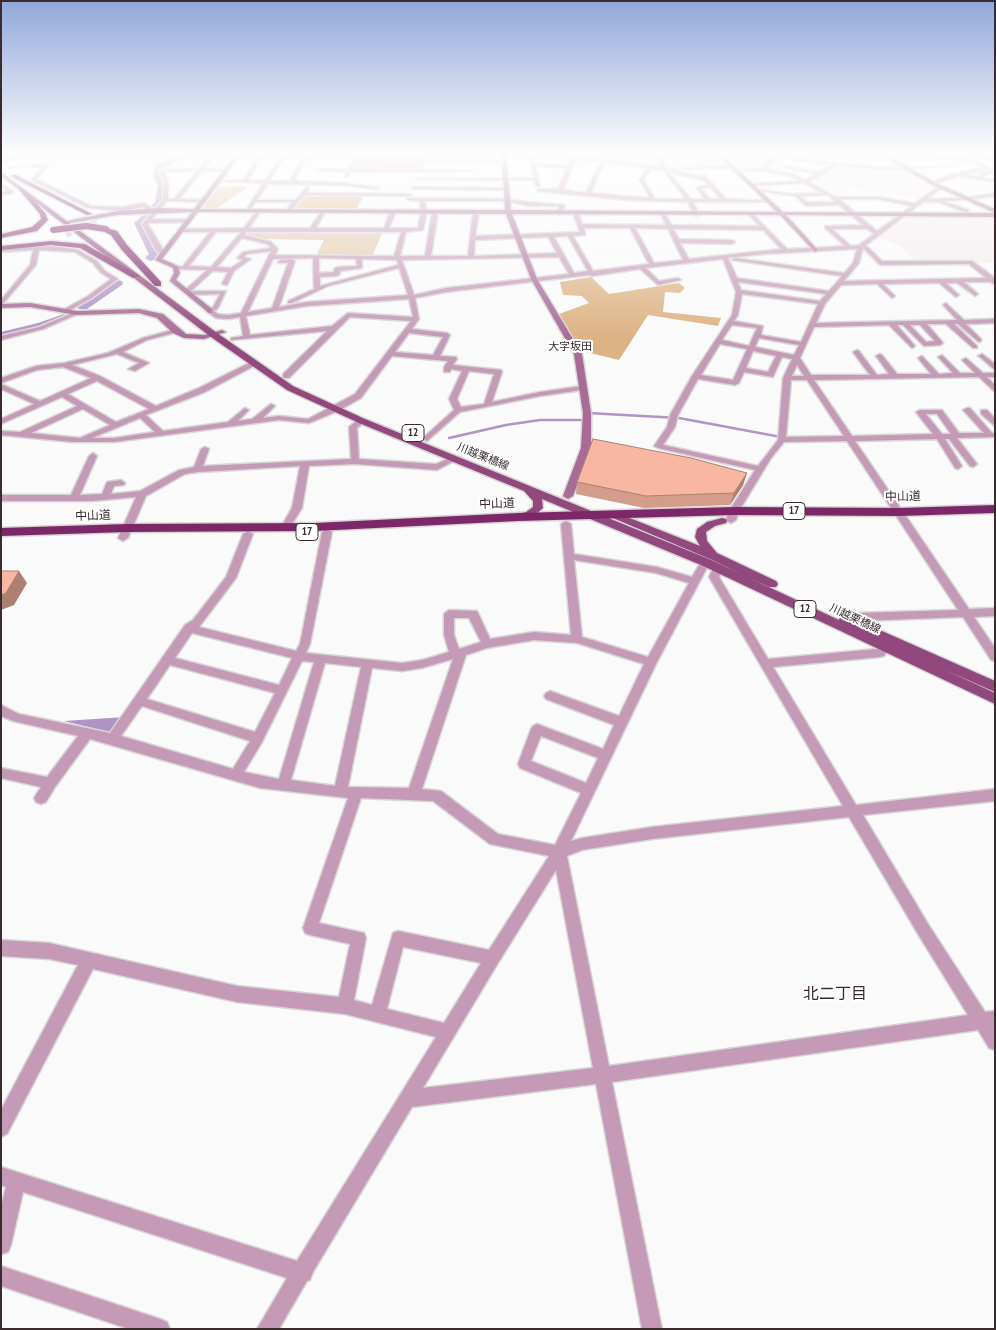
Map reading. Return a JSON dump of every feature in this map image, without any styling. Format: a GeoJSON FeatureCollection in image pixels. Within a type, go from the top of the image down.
{"type":"FeatureCollection","features":[{"type":"Feature","properties":{"kind":"highway"},"geometry":{"type":"LineString","coordinates":[[1,238],[34,229],[45,220],[44,216]]}},
{"type":"Feature","properties":{"kind":"highway"},"geometry":{"type":"LineString","coordinates":[[1,238],[86,226],[106,229],[114,233],[124,247],[158,284]]}},
{"type":"Feature","properties":{"kind":"highway"},"geometry":{"type":"LineString","coordinates":[[1,248],[66,235]]}},
{"type":"Feature","properties":{"kind":"highway"},"geometry":{"type":"LineString","coordinates":[[1,248],[51,243],[82,246],[136,276]]}},
{"type":"Feature","properties":{"kind":"highway","name":"中山道"},"geometry":{"type":"LineString","coordinates":[[901,515],[995,509]]}},
{"type":"Feature","properties":{"kind":"highway","name":"中山道"},"geometry":{"type":"LineString","coordinates":[[1,540],[518,517],[593,515],[635,523],[729,517]]}},
{"type":"Feature","properties":{"kind":"highway","name":"中山道"},"geometry":{"type":"LineString","coordinates":[[1,532],[248,534],[566,524],[614,519],[901,515],[995,516]]}},
{"type":"Feature","properties":{"kind":"main road","name":"川越栗橋線"},"geometry":{"type":"LineString","coordinates":[[57,216],[136,276],[218,333],[232,339],[286,376],[362,420],[593,515]]}},
{"type":"Feature","properties":{"kind":"main road","name":"川越栗橋線"},"geometry":{"type":"LineString","coordinates":[[69,216],[158,284],[253,363],[284,384],[568,496],[614,519],[709,559],[995,687]]}},
{"type":"Feature","properties":{"kind":"main road"},"geometry":{"type":"LineString","coordinates":[[518,517],[534,512],[539,504],[534,495],[526,488]]}},
{"type":"Feature","properties":{"kind":"main road"},"geometry":{"type":"LineString","coordinates":[[709,559],[700,537],[701,531],[711,524],[729,517]]}},
{"type":"Feature","properties":{"kind":"main road","name":"川越栗橋線"},"geometry":{"type":"LineString","coordinates":[[635,523],[709,559],[718,568],[995,699]]}},
{"type":"Feature","properties":{"kind":"street"},"geometry":{"type":"LineString","coordinates":[[65,222],[98,216]]}},
{"type":"Feature","properties":{"kind":"street"},"geometry":{"type":"LineString","coordinates":[[146,221],[151,216]]}},
{"type":"Feature","properties":{"kind":"street"},"geometry":{"type":"LineString","coordinates":[[192,216],[162,252],[158,260],[176,267],[232,270]]}},
{"type":"Feature","properties":{"kind":"street"},"geometry":{"type":"LineString","coordinates":[[188,292],[242,236],[255,216]]}},
{"type":"Feature","properties":{"kind":"street"},"geometry":{"type":"LineString","coordinates":[[312,230],[320,216]]}},
{"type":"Feature","properties":{"kind":"street"},"geometry":{"type":"LineString","coordinates":[[386,230],[391,216]]}},
{"type":"Feature","properties":{"kind":"street"},"geometry":{"type":"LineString","coordinates":[[180,230],[420,230],[423,216]]}},
{"type":"Feature","properties":{"kind":"street"},"geometry":{"type":"LineString","coordinates":[[428,258],[434,216]]}},
{"type":"Feature","properties":{"kind":"street"},"geometry":{"type":"LineString","coordinates":[[471,257],[475,216]]}},
{"type":"Feature","properties":{"kind":"street"},"geometry":{"type":"LineString","coordinates":[[510,216],[534,280],[578,354],[587,413],[586,448],[568,496]]}},
{"type":"Feature","properties":{"kind":"street"},"geometry":{"type":"LineString","coordinates":[[472,238],[584,234],[577,216]]}},
{"type":"Feature","properties":{"kind":"street"},"geometry":{"type":"LineString","coordinates":[[621,216],[622,226]]}},
{"type":"Feature","properties":{"kind":"street"},"geometry":{"type":"LineString","coordinates":[[665,216],[672,227],[687,262]]}},
{"type":"Feature","properties":{"kind":"street"},"geometry":{"type":"LineString","coordinates":[[753,216],[786,251]]}},
{"type":"Feature","properties":{"kind":"street"},"geometry":{"type":"LineString","coordinates":[[784,216],[815,250]]}},
{"type":"Feature","properties":{"kind":"street"},"geometry":{"type":"LineString","coordinates":[[855,216],[877,234]]}},
{"type":"Feature","properties":{"kind":"street"},"geometry":{"type":"LineString","coordinates":[[176,267],[178,273],[172,280],[216,316],[228,317],[307,304],[411,297],[446,290],[739,255],[850,247],[862,245],[901,216]]}},
{"type":"Feature","properties":{"kind":"street"},"geometry":{"type":"LineString","coordinates":[[146,221],[188,221]]}},
{"type":"Feature","properties":{"kind":"street"},"geometry":{"type":"LineString","coordinates":[[146,221],[145,224],[158,249],[162,252]]}},
{"type":"Feature","properties":{"kind":"street"},"geometry":{"type":"LineString","coordinates":[[580,226],[764,228]]}},
{"type":"Feature","properties":{"kind":"street"},"geometry":{"type":"LineString","coordinates":[[631,226],[653,266]]}},
{"type":"Feature","properties":{"kind":"street"},"geometry":{"type":"LineString","coordinates":[[850,247],[827,227],[869,227]]}},
{"type":"Feature","properties":{"kind":"street"},"geometry":{"type":"LineString","coordinates":[[724,228],[739,255]]}},
{"type":"Feature","properties":{"kind":"street"},"geometry":{"type":"LineString","coordinates":[[185,267],[214,230]]}},
{"type":"Feature","properties":{"kind":"street"},"geometry":{"type":"LineString","coordinates":[[1,433],[80,440],[114,440],[279,418],[309,421],[339,406],[358,396],[366,387],[416,319],[399,258],[396,256],[404,230]]}},
{"type":"Feature","properties":{"kind":"street"},"geometry":{"type":"LineString","coordinates":[[675,234],[728,234]]}},
{"type":"Feature","properties":{"kind":"street"},"geometry":{"type":"LineString","coordinates":[[242,236],[269,243],[275,249]]}},
{"type":"Feature","properties":{"kind":"street"},"geometry":{"type":"LineString","coordinates":[[552,236],[573,276]]}},
{"type":"Feature","properties":{"kind":"street"},"geometry":{"type":"LineString","coordinates":[[570,236],[592,274]]}},
{"type":"Feature","properties":{"kind":"street"},"geometry":{"type":"LineString","coordinates":[[678,241],[732,242]]}},
{"type":"Feature","properties":{"kind":"street"},"geometry":{"type":"LineString","coordinates":[[729,517],[768,457],[782,440],[787,378],[822,303],[856,263],[862,245]]}},
{"type":"Feature","properties":{"kind":"street"},"geometry":{"type":"LineString","coordinates":[[862,245],[880,262],[970,262],[994,281]]}},
{"type":"Feature","properties":{"kind":"street"},"geometry":{"type":"LineString","coordinates":[[1,248],[54,248],[76,251],[95,262],[103,272],[115,279],[90,297],[65,311]]}},
{"type":"Feature","properties":{"kind":"street"},"geometry":{"type":"LineString","coordinates":[[1,305],[33,265],[36,248]]}},
{"type":"Feature","properties":{"kind":"street"},"geometry":{"type":"LineString","coordinates":[[247,337],[243,315],[275,249]]}},
{"type":"Feature","properties":{"kind":"street"},"geometry":{"type":"LineString","coordinates":[[225,284],[232,270],[248,259],[240,258],[245,252],[275,249]]}},
{"type":"Feature","properties":{"kind":"street"},"geometry":{"type":"LineString","coordinates":[[270,260],[316,256],[428,258],[525,257],[561,254]]}},
{"type":"Feature","properties":{"kind":"street"},"geometry":{"type":"LineString","coordinates":[[316,256],[317,290]]}},
{"type":"Feature","properties":{"kind":"street"},"geometry":{"type":"LineString","coordinates":[[316,275],[337,274],[337,269],[360,268],[359,257]]}},
{"type":"Feature","properties":{"kind":"street"},"geometry":{"type":"LineString","coordinates":[[725,258],[846,275]]}},
{"type":"Feature","properties":{"kind":"street"},"geometry":{"type":"LineString","coordinates":[[725,258],[736,280],[739,292],[739,302],[732,323],[696,376],[674,415],[671,427],[658,446],[760,469]]}},
{"type":"Feature","properties":{"kind":"street"},"geometry":{"type":"LineString","coordinates":[[270,260],[292,262],[275,308]]}},
{"type":"Feature","properties":{"kind":"street"},"geometry":{"type":"LineString","coordinates":[[275,308],[326,285],[401,266]]}},
{"type":"Feature","properties":{"kind":"street"},"geometry":{"type":"LineString","coordinates":[[642,267],[658,283],[678,280]]}},
{"type":"Feature","properties":{"kind":"street"},"geometry":{"type":"LineString","coordinates":[[736,280],[830,293]]}},
{"type":"Feature","properties":{"kind":"street"},"geometry":{"type":"LineString","coordinates":[[941,281],[956,295]]}},
{"type":"Feature","properties":{"kind":"street"},"geometry":{"type":"LineString","coordinates":[[959,281],[975,294]]}},
{"type":"Feature","properties":{"kind":"street"},"geometry":{"type":"LineString","coordinates":[[839,283],[994,281]]}},
{"type":"Feature","properties":{"kind":"street"},"geometry":{"type":"LineString","coordinates":[[878,282],[892,296]]}},
{"type":"Feature","properties":{"kind":"street"},"geometry":{"type":"LineString","coordinates":[[188,292],[224,292],[216,308],[209,311]]}},
{"type":"Feature","properties":{"kind":"street"},"geometry":{"type":"LineString","coordinates":[[739,292],[822,303]]}},
{"type":"Feature","properties":{"kind":"street"},"geometry":{"type":"LineString","coordinates":[[946,304],[979,340]]}},
{"type":"Feature","properties":{"kind":"street"},"geometry":{"type":"LineString","coordinates":[[1,305],[30,305],[77,313],[123,310],[147,312],[160,316],[176,332],[184,336],[196,338],[218,333]]}},
{"type":"Feature","properties":{"kind":"street"},"geometry":{"type":"LineString","coordinates":[[1,338],[41,328],[77,313]]}},
{"type":"Feature","properties":{"kind":"street"},"geometry":{"type":"LineString","coordinates":[[286,376],[348,316],[416,319]]}},
{"type":"Feature","properties":{"kind":"street"},"geometry":{"type":"LineString","coordinates":[[905,323],[924,344],[940,343],[921,322]]}},
{"type":"Feature","properties":{"kind":"street"},"geometry":{"type":"LineString","coordinates":[[948,322],[975,347]]}},
{"type":"Feature","properties":{"kind":"street"},"geometry":{"type":"LineString","coordinates":[[813,324],[994,322]]}},
{"type":"Feature","properties":{"kind":"street"},"geometry":{"type":"LineString","coordinates":[[696,376],[735,383],[761,327],[732,323]]}},
{"type":"Feature","properties":{"kind":"street"},"geometry":{"type":"LineString","coordinates":[[891,323],[912,346]]}},
{"type":"Feature","properties":{"kind":"street"},"geometry":{"type":"LineString","coordinates":[[232,339],[334,328]]}},
{"type":"Feature","properties":{"kind":"street"},"geometry":{"type":"LineString","coordinates":[[409,331],[447,334],[436,358]]}},
{"type":"Feature","properties":{"kind":"street"},"geometry":{"type":"LineString","coordinates":[[1,381],[36,368],[64,365],[117,352],[145,339],[176,332]]}},
{"type":"Feature","properties":{"kind":"street"},"geometry":{"type":"LineString","coordinates":[[757,336],[803,344]]}},
{"type":"Feature","properties":{"kind":"street"},"geometry":{"type":"LineString","coordinates":[[718,342],[796,358],[812,378],[995,657]]}},
{"type":"Feature","properties":{"kind":"street"},"geometry":{"type":"LineString","coordinates":[[117,352],[145,363],[132,369]]}},
{"type":"Feature","properties":{"kind":"street"},"geometry":{"type":"LineString","coordinates":[[857,352],[875,377]]}},
{"type":"Feature","properties":{"kind":"street"},"geometry":{"type":"LineString","coordinates":[[392,354],[453,359],[448,368],[498,372],[487,405]]}},
{"type":"Feature","properties":{"kind":"street"},"geometry":{"type":"LineString","coordinates":[[741,369],[770,375],[780,354]]}},
{"type":"Feature","properties":{"kind":"street"},"geometry":{"type":"LineString","coordinates":[[880,356],[895,377]]}},
{"type":"Feature","properties":{"kind":"street"},"geometry":{"type":"LineString","coordinates":[[982,356],[995,368]]}},
{"type":"Feature","properties":{"kind":"street"},"geometry":{"type":"LineString","coordinates":[[942,357],[958,376]]}},
{"type":"Feature","properties":{"kind":"street"},"geometry":{"type":"LineString","coordinates":[[922,358],[937,376]]}},
{"type":"Feature","properties":{"kind":"street"},"geometry":{"type":"LineString","coordinates":[[966,360],[995,390]]}},
{"type":"Feature","properties":{"kind":"street"},"geometry":{"type":"LineString","coordinates":[[80,440],[202,390],[253,363]]}},
{"type":"Feature","properties":{"kind":"street"},"geometry":{"type":"LineString","coordinates":[[64,365],[97,378],[156,409]]}},
{"type":"Feature","properties":{"kind":"street"},"geometry":{"type":"LineString","coordinates":[[458,410],[454,400],[466,369]]}},
{"type":"Feature","properties":{"kind":"street"},"geometry":{"type":"LineString","coordinates":[[787,378],[995,374]]}},
{"type":"Feature","properties":{"kind":"street"},"geometry":{"type":"LineString","coordinates":[[1,422],[97,378]]}},
{"type":"Feature","properties":{"kind":"street"},"geometry":{"type":"LineString","coordinates":[[1,386],[40,404]]}},
{"type":"Feature","properties":{"kind":"street"},"geometry":{"type":"LineString","coordinates":[[427,439],[458,410],[546,392],[582,388]]}},
{"type":"Feature","properties":{"kind":"street"},"geometry":{"type":"LineString","coordinates":[[62,394],[116,425]]}},
{"type":"Feature","properties":{"kind":"street"},"geometry":{"type":"LineString","coordinates":[[20,436],[83,406]]}},
{"type":"Feature","properties":{"kind":"street"},"geometry":{"type":"LineString","coordinates":[[254,422],[271,406]]}},
{"type":"Feature","properties":{"kind":"street"},"geometry":{"type":"LineString","coordinates":[[229,426],[245,410]]}},
{"type":"Feature","properties":{"kind":"street"},"geometry":{"type":"LineString","coordinates":[[967,410],[992,435]]}},
{"type":"Feature","properties":{"kind":"street"},"geometry":{"type":"LineString","coordinates":[[958,466],[939,436],[920,412],[939,412],[973,464]]}},
{"type":"Feature","properties":{"kind":"street"},"geometry":{"type":"LineString","coordinates":[[984,412],[995,424]]}},
{"type":"Feature","properties":{"kind":"street"},"geometry":{"type":"LineString","coordinates":[[142,415],[162,434]]}},
{"type":"Feature","properties":{"kind":"street"},"geometry":{"type":"LineString","coordinates":[[355,461],[353,427],[362,420]]}},
{"type":"Feature","properties":{"kind":"street"},"geometry":{"type":"LineString","coordinates":[[782,440],[992,435]]}},
{"type":"Feature","properties":{"kind":"street"},"geometry":{"type":"LineString","coordinates":[[198,469],[205,449]]}},
{"type":"Feature","properties":{"kind":"street"},"geometry":{"type":"LineString","coordinates":[[74,498],[92,456]]}},
{"type":"Feature","properties":{"kind":"street"},"geometry":{"type":"LineString","coordinates":[[1,498],[74,498],[142,494],[182,472],[198,469],[355,461],[437,467],[454,458]]}},
{"type":"Feature","properties":{"kind":"street"},"geometry":{"type":"LineString","coordinates":[[286,527],[296,508],[305,463]]}},
{"type":"Feature","properties":{"kind":"street"},"geometry":{"type":"LineString","coordinates":[[106,497],[110,484],[121,483]]}},
{"type":"Feature","properties":{"kind":"street"},"geometry":{"type":"LineString","coordinates":[[125,533],[142,494]]}},
{"type":"Feature","properties":{"kind":"street"},"geometry":{"type":"LineString","coordinates":[[566,524],[577,639]]}},
{"type":"Feature","properties":{"kind":"street"},"geometry":{"type":"LineString","coordinates":[[235,776],[258,738],[305,644],[327,532]]}},
{"type":"Feature","properties":{"kind":"street"},"geometry":{"type":"LineString","coordinates":[[113,739],[189,628],[197,623],[231,578],[248,534]]}},
{"type":"Feature","properties":{"kind":"street"},"geometry":{"type":"LineString","coordinates":[[569,556],[657,570],[693,581]]}},
{"type":"Feature","properties":{"kind":"street"},"geometry":{"type":"LineString","coordinates":[[267,1329],[303,1273],[492,958],[559,852],[651,662],[693,581],[709,559]]}},
{"type":"Feature","properties":{"kind":"street"},"geometry":{"type":"LineString","coordinates":[[718,568],[714,577],[923,930],[989,1020],[995,1042]]}},
{"type":"Feature","properties":{"kind":"street"},"geometry":{"type":"LineString","coordinates":[[853,623],[857,617],[995,612]]}},
{"type":"Feature","properties":{"kind":"street"},"geometry":{"type":"LineString","coordinates":[[413,795],[458,653],[449,635],[449,614],[473,614],[487,644]]}},
{"type":"Feature","properties":{"kind":"street"},"geometry":{"type":"LineString","coordinates":[[189,628],[299,656],[402,667],[422,664],[487,644],[534,636],[577,639],[651,662]]}},
{"type":"Feature","properties":{"kind":"street"},"geometry":{"type":"LineString","coordinates":[[766,663],[880,653],[884,647]]}},
{"type":"Feature","properties":{"kind":"street"},"geometry":{"type":"LineString","coordinates":[[283,786],[321,658]]}},
{"type":"Feature","properties":{"kind":"street"},"geometry":{"type":"LineString","coordinates":[[167,660],[282,690]]}},
{"type":"Feature","properties":{"kind":"street"},"geometry":{"type":"LineString","coordinates":[[340,792],[367,663]]}},
{"type":"Feature","properties":{"kind":"street"},"geometry":{"type":"LineString","coordinates":[[550,696],[623,723]]}},
{"type":"Feature","properties":{"kind":"street"},"geometry":{"type":"LineString","coordinates":[[139,701],[258,738]]}},
{"type":"Feature","properties":{"kind":"street"},"geometry":{"type":"LineString","coordinates":[[1,710],[17,718],[113,739],[235,776],[283,786],[356,793],[436,795],[495,840],[559,852],[582,844],[652,833],[995,795]]}},
{"type":"Feature","properties":{"kind":"street"},"geometry":{"type":"LineString","coordinates":[[590,791],[524,764],[537,729],[607,756]]}},
{"type":"Feature","properties":{"kind":"street"},"geometry":{"type":"LineString","coordinates":[[41,798],[50,783],[88,734]]}},
{"type":"Feature","properties":{"kind":"street"},"geometry":{"type":"LineString","coordinates":[[1,773],[50,783]]}},
{"type":"Feature","properties":{"kind":"street"},"geometry":{"type":"LineString","coordinates":[[345,1006],[359,938],[310,928],[356,793]]}},
{"type":"Feature","properties":{"kind":"street"},"geometry":{"type":"LineString","coordinates":[[559,852],[652,1329]]}},
{"type":"Feature","properties":{"kind":"street"},"geometry":{"type":"LineString","coordinates":[[378,1014],[398,938],[492,958]]}},
{"type":"Feature","properties":{"kind":"street"},"geometry":{"type":"LineString","coordinates":[[1,948],[49,951],[237,994],[345,1006],[448,1032]]}},
{"type":"Feature","properties":{"kind":"street"},"geometry":{"type":"LineString","coordinates":[[1,1128],[89,960]]}},
{"type":"Feature","properties":{"kind":"street"},"geometry":{"type":"LineString","coordinates":[[407,1100],[604,1075],[989,1020]]}},
{"type":"Feature","properties":{"kind":"street"},"geometry":{"type":"LineString","coordinates":[[1,1245],[9,1179],[303,1273]]}},
{"type":"Feature","properties":{"kind":"street"},"geometry":{"type":"LineString","coordinates":[[1,1276],[160,1329]]}},
{"type":"Feature","properties":{"kind":"shaded area"},"geometry":{"type":"Polygon","coordinates":[[[995,216],[995,262],[976,263],[972,260],[915,261],[901,247],[878,237],[905,217],[995,216]]]}},
{"type":"Feature","properties":{"kind":"shaded area"},"geometry":{"type":"Polygon","coordinates":[[[245,230],[383,231],[372,257],[316,256],[324,240],[256,239],[241,236],[245,230]]]}},
{"type":"Feature","properties":{"kind":"shaded area"},"geometry":{"type":"Polygon","coordinates":[[[591,277],[609,294],[679,283],[685,288],[680,293],[665,292],[663,312],[721,318],[718,326],[648,315],[619,360],[582,351],[559,314],[589,303],[582,296],[563,295],[560,282],[591,277]]]}},
{"type":"Feature","properties":{"kind":"shaded area"},"geometry":{"type":"Polygon","coordinates":[[[125,717],[112,733],[64,721],[125,717]]]}},
{"type":"Feature","properties":{"kind":"building"},"geometry":{"type":"Polygon","coordinates":[[[593,439],[691,458],[747,473],[734,493],[646,496],[577,482],[593,439]]]}},
{"type":"Feature","properties":{"kind":"building"},"geometry":{"type":"Polygon","coordinates":[[[1,571],[19,571],[6,593],[1,595],[1,571]]]}},
{"type":"Feature","properties":{"kind":"waterway"},"geometry":{"type":"LineString","coordinates":[[146,216],[139,223],[154,254],[150,258]]}},
{"type":"Feature","properties":{"kind":"waterway"},"geometry":{"type":"LineString","coordinates":[[83,307],[118,283]]}},
{"type":"Feature","properties":{"kind":"waterway"},"geometry":{"type":"LineString","coordinates":[[1,336],[42,326],[64,317]]}},
{"type":"Feature","properties":{"kind":"waterway"},"geometry":{"type":"LineString","coordinates":[[588,413],[679,418],[781,437]]}},
{"type":"Feature","properties":{"kind":"waterway"},"geometry":{"type":"LineString","coordinates":[[449,438],[506,425],[540,420],[587,420]]}},
{"type":"Feature","properties":{"kind":"tunnel"},"geometry":{"type":"LineString","coordinates":[[66,235],[92,224],[94,221],[90,216]]}},
{"type":"Feature","properties":{"kind":"district","name":"大字坂田"},"geometry":{"type":"Point","coordinates":[570,347]}},
{"type":"Feature","properties":{"kind":"district","name":"北二丁目"},"geometry":{"type":"Point","coordinates":[835,994]}}]}
